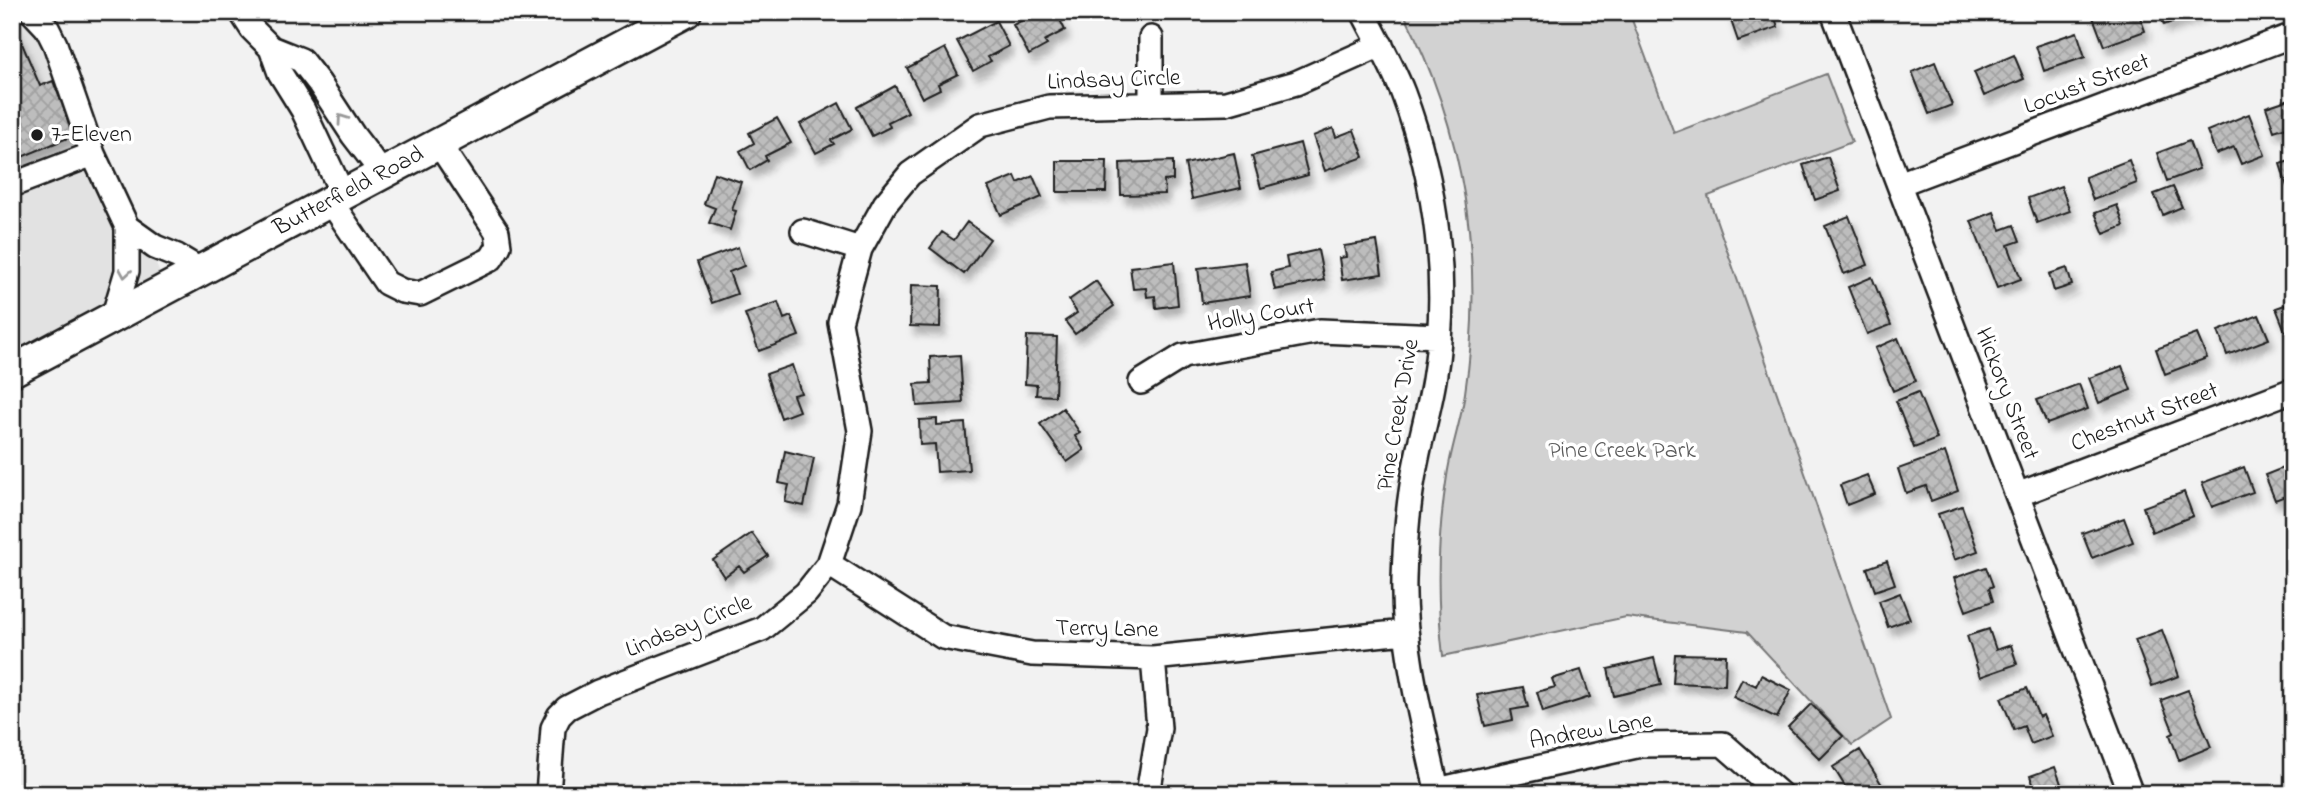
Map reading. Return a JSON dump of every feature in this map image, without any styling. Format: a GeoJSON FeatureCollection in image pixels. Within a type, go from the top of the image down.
{"type":"FeatureCollection","features":[{"type":"Feature","properties":{"kind":"main road","name":"Butterfield Road"},"geometry":{"type":"LineString","coordinates":[[12,371],[686,12]]}},
{"type":"Feature","properties":{"kind":"street"},"geometry":{"type":"LineString","coordinates":[[32,12],[47,28],[55,44],[93,154],[127,227],[127,271],[113,318]]}},
{"type":"Feature","properties":{"kind":"street"},"geometry":{"type":"LineString","coordinates":[[241,12],[252,29],[271,48],[301,60],[383,174]]}},
{"type":"Feature","properties":{"kind":"street","name":"Pine Creek Drive"},"geometry":{"type":"LineString","coordinates":[[1363,12],[1402,92],[1419,141],[1439,242],[1439,335],[1434,381],[1417,454],[1406,532],[1403,582],[1405,632],[1438,792]]}},
{"type":"Feature","properties":{"kind":"street","name":"Hickory Street"},"geometry":{"type":"LineString","coordinates":[[1833,12],[2131,794]]}},
{"type":"Feature","properties":{"kind":"street","name":"Locust Street"},"geometry":{"type":"LineString","coordinates":[[1899,184],[2293,35]]}},
{"type":"Feature","properties":{"kind":"street"},"geometry":{"type":"LineString","coordinates":[[1151,38],[1151,105]]}},
{"type":"Feature","properties":{"kind":"street","name":"Lindsay Circle"},"geometry":{"type":"LineString","coordinates":[[548,794],[553,728],[567,708],[597,692],[762,629],[806,593],[829,564],[849,504],[860,431],[840,322],[860,249],[885,204],[911,174],[980,125],[1049,107],[1226,103],[1296,83],[1381,46]]}},
{"type":"Feature","properties":{"kind":"street"},"geometry":{"type":"LineString","coordinates":[[271,48],[280,73],[303,110],[337,199],[386,283],[402,292],[420,294],[491,259],[499,246],[497,232],[439,144]]}},
{"type":"Feature","properties":{"kind":"street"},"geometry":{"type":"LineString","coordinates":[[12,185],[93,154]]}},
{"type":"Feature","properties":{"kind":"street"},"geometry":{"type":"LineString","coordinates":[[127,227],[155,247],[202,271]]}},
{"type":"Feature","properties":{"kind":"street"},"geometry":{"type":"LineString","coordinates":[[803,231],[860,249]]}},
{"type":"Feature","properties":{"kind":"street","name":"Holly Court"},"geometry":{"type":"LineString","coordinates":[[1141,382],[1183,356],[1320,331],[1439,335]]}},
{"type":"Feature","properties":{"kind":"street","name":"Chestnut Street"},"geometry":{"type":"LineString","coordinates":[[2017,495],[2293,390]]}},
{"type":"Feature","properties":{"kind":"street","name":"Terry Lane"},"geometry":{"type":"LineString","coordinates":[[829,564],[943,636],[1032,654],[1153,659],[1405,632]]}},
{"type":"Feature","properties":{"kind":"street"},"geometry":{"type":"LineString","coordinates":[[1148,794],[1159,728],[1153,659]]}},
{"type":"Feature","properties":{"kind":"street","name":"Andrew Lane"},"geometry":{"type":"LineString","coordinates":[[1438,792],[1642,746],[1723,744],[1780,794]]}},
{"type":"Feature","properties":{"kind":"shaded area"},"geometry":{"type":"Polygon","coordinates":[[[12,12],[46,12],[162,278],[12,352],[12,12]]]}},
{"type":"Feature","properties":{"kind":"green space","name":"Pine Creek Park"},"geometry":{"type":"Polygon","coordinates":[[[1403,12],[1629,12],[1674,133],[1826,74],[1852,142],[1708,196],[1891,719],[1852,745],[1747,632],[1626,617],[1443,656],[1439,611],[1439,544],[1447,476],[1463,403],[1471,344],[1471,246],[1465,198],[1442,103],[1403,12]]]}},
{"type":"Feature","properties":{"kind":"building"},"geometry":{"type":"Polygon","coordinates":[[[1037,12],[1056,12],[1065,30],[1044,41],[1047,45],[1029,55],[1013,25],[1037,12]]]}},
{"type":"Feature","properties":{"kind":"building"},"geometry":{"type":"Polygon","coordinates":[[[1728,12],[1773,12],[1778,27],[1738,41],[1728,12]]]}},
{"type":"Feature","properties":{"kind":"building"},"geometry":{"type":"Polygon","coordinates":[[[2091,12],[2118,12],[2119,16],[2138,12],[2145,31],[2104,46],[2091,12]]]}},
{"type":"Feature","properties":{"kind":"building"},"geometry":{"type":"Polygon","coordinates":[[[2159,12],[2200,12],[2164,25],[2159,12]]]}},
{"type":"Feature","properties":{"kind":"building"},"geometry":{"type":"Polygon","coordinates":[[[12,20],[40,86],[53,81],[75,135],[12,161],[12,20]]]}},
{"type":"Feature","properties":{"kind":"building"},"geometry":{"type":"Polygon","coordinates":[[[996,21],[1009,46],[988,57],[991,61],[973,71],[957,41],[996,21]]]}},
{"type":"Feature","properties":{"kind":"building"},"geometry":{"type":"Polygon","coordinates":[[[2077,32],[2085,57],[2044,71],[2036,46],[2077,32]]]}},
{"type":"Feature","properties":{"kind":"building"},"geometry":{"type":"Polygon","coordinates":[[[945,48],[958,74],[938,84],[940,89],[922,98],[907,68],[945,48]]]}},
{"type":"Feature","properties":{"kind":"building"},"geometry":{"type":"Polygon","coordinates":[[[2014,55],[2024,79],[1984,96],[1974,72],[2014,55]]]}},
{"type":"Feature","properties":{"kind":"building"},"geometry":{"type":"Polygon","coordinates":[[[1935,62],[1952,105],[1929,114],[1912,72],[1935,62]]]}},
{"type":"Feature","properties":{"kind":"building"},"geometry":{"type":"Polygon","coordinates":[[[895,86],[908,112],[888,122],[890,127],[872,136],[857,107],[895,86]]]}},
{"type":"Feature","properties":{"kind":"building"},"geometry":{"type":"Polygon","coordinates":[[[2293,98],[2293,125],[2274,131],[2266,107],[2293,98]]]}},
{"type":"Feature","properties":{"kind":"building"},"geometry":{"type":"Polygon","coordinates":[[[839,103],[852,129],[831,140],[834,144],[816,153],[800,124],[839,103]]]}},
{"type":"Feature","properties":{"kind":"building"},"geometry":{"type":"Polygon","coordinates":[[[2249,114],[2265,155],[2241,164],[2234,147],[2216,154],[2207,131],[2249,114]]]}},
{"type":"Feature","properties":{"kind":"building"},"geometry":{"type":"Polygon","coordinates":[[[777,118],[791,143],[765,156],[767,160],[750,170],[740,151],[754,143],[749,133],[777,118]]]}},
{"type":"Feature","properties":{"kind":"building"},"geometry":{"type":"Polygon","coordinates":[[[1333,128],[1336,137],[1354,130],[1364,157],[1325,171],[1313,136],[1333,128]]]}},
{"type":"Feature","properties":{"kind":"building"},"geometry":{"type":"Polygon","coordinates":[[[2189,141],[2199,169],[2167,181],[2157,153],[2189,141]]]}},
{"type":"Feature","properties":{"kind":"building"},"geometry":{"type":"Polygon","coordinates":[[[1300,143],[1308,175],[1261,188],[1252,156],[1300,143]]]}},
{"type":"Feature","properties":{"kind":"building"},"geometry":{"type":"Polygon","coordinates":[[[1234,153],[1241,188],[1192,199],[1185,164],[1234,153]]]}},
{"type":"Feature","properties":{"kind":"building"},"geometry":{"type":"Polygon","coordinates":[[[1828,157],[1840,191],[1815,200],[1803,165],[1828,157]]]}},
{"type":"Feature","properties":{"kind":"building"},"geometry":{"type":"Polygon","coordinates":[[[2129,160],[2137,183],[2093,200],[2085,177],[2129,160]]]}},
{"type":"Feature","properties":{"kind":"building"},"geometry":{"type":"Polygon","coordinates":[[[2293,160],[2293,184],[2287,186],[2280,164],[2293,160]]]}},
{"type":"Feature","properties":{"kind":"building"},"geometry":{"type":"Polygon","coordinates":[[[1057,161],[1107,161],[1106,192],[1057,192],[1057,161]]]}},
{"type":"Feature","properties":{"kind":"building"},"geometry":{"type":"Polygon","coordinates":[[[1173,161],[1173,180],[1164,181],[1165,194],[1121,195],[1120,163],[1173,161]]]}},
{"type":"Feature","properties":{"kind":"building"},"geometry":{"type":"Polygon","coordinates":[[[714,173],[741,182],[732,210],[736,211],[730,230],[709,223],[715,208],[704,204],[714,173]]]}},
{"type":"Feature","properties":{"kind":"building"},"geometry":{"type":"Polygon","coordinates":[[[1015,176],[1018,183],[1033,176],[1042,197],[1001,215],[988,187],[1015,176]]]}},
{"type":"Feature","properties":{"kind":"building"},"geometry":{"type":"Polygon","coordinates":[[[2061,186],[2070,211],[2037,223],[2028,198],[2061,186]]]}},
{"type":"Feature","properties":{"kind":"building"},"geometry":{"type":"Polygon","coordinates":[[[2173,187],[2182,207],[2163,215],[2154,194],[2173,187]]]}},
{"type":"Feature","properties":{"kind":"building"},"geometry":{"type":"Polygon","coordinates":[[[2117,205],[2124,226],[2104,234],[2095,213],[2117,205]]]}},
{"type":"Feature","properties":{"kind":"building"},"geometry":{"type":"Polygon","coordinates":[[[1994,212],[2001,230],[2014,225],[2020,241],[2008,245],[2021,279],[1997,288],[1971,221],[1994,212]]]}},
{"type":"Feature","properties":{"kind":"building"},"geometry":{"type":"Polygon","coordinates":[[[1849,216],[1868,265],[1844,274],[1825,226],[1849,216]]]}},
{"type":"Feature","properties":{"kind":"building"},"geometry":{"type":"Polygon","coordinates":[[[967,222],[990,239],[964,274],[930,248],[942,232],[954,240],[967,222]]]}},
{"type":"Feature","properties":{"kind":"building"},"geometry":{"type":"Polygon","coordinates":[[[1377,241],[1382,274],[1342,280],[1339,258],[1346,257],[1344,246],[1377,241]]]}},
{"type":"Feature","properties":{"kind":"building"},"geometry":{"type":"Polygon","coordinates":[[[738,247],[744,266],[729,272],[737,294],[712,303],[697,262],[738,247]]]}},
{"type":"Feature","properties":{"kind":"building"},"geometry":{"type":"Polygon","coordinates":[[[1318,250],[1324,280],[1275,290],[1271,272],[1288,268],[1286,257],[1318,250]]]}},
{"type":"Feature","properties":{"kind":"building"},"geometry":{"type":"Polygon","coordinates":[[[1174,262],[1178,305],[1156,308],[1155,296],[1147,297],[1146,288],[1133,289],[1130,267],[1174,262]]]}},
{"type":"Feature","properties":{"kind":"building"},"geometry":{"type":"Polygon","coordinates":[[[1245,262],[1250,296],[1202,303],[1198,268],[1245,262]]]}},
{"type":"Feature","properties":{"kind":"building"},"geometry":{"type":"Polygon","coordinates":[[[2067,268],[2072,285],[2054,291],[2049,274],[2067,268]]]}},
{"type":"Feature","properties":{"kind":"building"},"geometry":{"type":"Polygon","coordinates":[[[1872,277],[1891,325],[1867,334],[1848,287],[1872,277]]]}},
{"type":"Feature","properties":{"kind":"building"},"geometry":{"type":"Polygon","coordinates":[[[1096,281],[1114,306],[1075,334],[1065,321],[1077,313],[1069,300],[1096,281]]]}},
{"type":"Feature","properties":{"kind":"building"},"geometry":{"type":"Polygon","coordinates":[[[911,285],[941,286],[940,327],[910,326],[911,285]]]}},
{"type":"Feature","properties":{"kind":"building"},"geometry":{"type":"Polygon","coordinates":[[[778,302],[784,319],[791,316],[799,336],[759,351],[745,314],[778,302]]]}},
{"type":"Feature","properties":{"kind":"building"},"geometry":{"type":"Polygon","coordinates":[[[2293,302],[2293,330],[2286,333],[2276,308],[2293,302]]]}},
{"type":"Feature","properties":{"kind":"building"},"geometry":{"type":"Polygon","coordinates":[[[2259,315],[2269,339],[2227,355],[2218,331],[2259,315]]]}},
{"type":"Feature","properties":{"kind":"building"},"geometry":{"type":"Polygon","coordinates":[[[2197,334],[2207,358],[2165,374],[2156,349],[2197,334]]]}},
{"type":"Feature","properties":{"kind":"building"},"geometry":{"type":"Polygon","coordinates":[[[1027,336],[1057,337],[1055,396],[1036,395],[1037,385],[1025,384],[1027,336]]]}},
{"type":"Feature","properties":{"kind":"building"},"geometry":{"type":"Polygon","coordinates":[[[1898,338],[1916,381],[1893,391],[1875,348],[1898,338]]]}},
{"type":"Feature","properties":{"kind":"building"},"geometry":{"type":"Polygon","coordinates":[[[960,355],[963,403],[917,406],[915,384],[931,383],[930,357],[960,355]]]}},
{"type":"Feature","properties":{"kind":"building"},"geometry":{"type":"Polygon","coordinates":[[[792,365],[801,393],[793,395],[799,411],[781,418],[766,374],[792,365]]]}},
{"type":"Feature","properties":{"kind":"building"},"geometry":{"type":"Polygon","coordinates":[[[2122,366],[2131,390],[2099,403],[2089,378],[2122,366]]]}},
{"type":"Feature","properties":{"kind":"building"},"geometry":{"type":"Polygon","coordinates":[[[2079,384],[2088,409],[2047,424],[2037,400],[2079,384]]]}},
{"type":"Feature","properties":{"kind":"building"},"geometry":{"type":"Polygon","coordinates":[[[1918,392],[1937,439],[1914,448],[1896,401],[1918,392]]]}},
{"type":"Feature","properties":{"kind":"building"},"geometry":{"type":"Polygon","coordinates":[[[1063,408],[1080,433],[1075,436],[1084,450],[1067,462],[1040,424],[1063,408]]]}},
{"type":"Feature","properties":{"kind":"building"},"geometry":{"type":"Polygon","coordinates":[[[937,419],[937,425],[965,423],[969,470],[937,472],[935,444],[920,445],[919,420],[937,419]]]}},
{"type":"Feature","properties":{"kind":"building"},"geometry":{"type":"Polygon","coordinates":[[[785,451],[814,458],[804,506],[785,502],[789,485],[779,483],[785,451]]]}},
{"type":"Feature","properties":{"kind":"building"},"geometry":{"type":"Polygon","coordinates":[[[1945,452],[1958,491],[1931,501],[1926,486],[1906,493],[1898,469],[1945,452]]]}},
{"type":"Feature","properties":{"kind":"building"},"geometry":{"type":"Polygon","coordinates":[[[2293,464],[2293,493],[2275,500],[2265,475],[2293,464]]]}},
{"type":"Feature","properties":{"kind":"building"},"geometry":{"type":"Polygon","coordinates":[[[2244,467],[2253,492],[2212,507],[2202,483],[2244,467]]]}},
{"type":"Feature","properties":{"kind":"building"},"geometry":{"type":"Polygon","coordinates":[[[1867,475],[1875,494],[1847,505],[1840,485],[1867,475]]]}},
{"type":"Feature","properties":{"kind":"building"},"geometry":{"type":"Polygon","coordinates":[[[2184,492],[2193,516],[2152,532],[2143,507],[2184,492]]]}},
{"type":"Feature","properties":{"kind":"building"},"geometry":{"type":"Polygon","coordinates":[[[1962,506],[1978,551],[1954,560],[1938,514],[1962,506]]]}},
{"type":"Feature","properties":{"kind":"building"},"geometry":{"type":"Polygon","coordinates":[[[2124,518],[2133,542],[2092,558],[2082,533],[2124,518]]]}},
{"type":"Feature","properties":{"kind":"building"},"geometry":{"type":"Polygon","coordinates":[[[752,533],[768,556],[744,572],[739,566],[724,577],[713,560],[752,533]]]}},
{"type":"Feature","properties":{"kind":"building"},"geometry":{"type":"Polygon","coordinates":[[[1887,561],[1895,584],[1875,591],[1867,568],[1887,561]]]}},
{"type":"Feature","properties":{"kind":"building"},"geometry":{"type":"Polygon","coordinates":[[[1986,567],[1993,586],[1989,588],[1993,601],[1966,611],[1954,578],[1986,567]]]}},
{"type":"Feature","properties":{"kind":"building"},"geometry":{"type":"Polygon","coordinates":[[[1900,593],[1910,619],[1888,627],[1879,601],[1900,593]]]}},
{"type":"Feature","properties":{"kind":"building"},"geometry":{"type":"Polygon","coordinates":[[[1989,629],[1996,650],[2011,645],[2017,664],[1980,677],[1967,636],[1989,629]]]}},
{"type":"Feature","properties":{"kind":"building"},"geometry":{"type":"Polygon","coordinates":[[[2162,630],[2179,676],[2152,686],[2135,640],[2162,630]]]}},
{"type":"Feature","properties":{"kind":"building"},"geometry":{"type":"Polygon","coordinates":[[[1675,654],[1726,655],[1725,685],[1673,683],[1675,654]]]}},
{"type":"Feature","properties":{"kind":"building"},"geometry":{"type":"Polygon","coordinates":[[[1654,658],[1661,685],[1614,696],[1608,669],[1654,658]]]}},
{"type":"Feature","properties":{"kind":"building"},"geometry":{"type":"Polygon","coordinates":[[[1581,670],[1590,697],[1543,712],[1537,692],[1555,687],[1552,679],[1581,670]]]}},
{"type":"Feature","properties":{"kind":"building"},"geometry":{"type":"Polygon","coordinates":[[[1761,675],[1791,690],[1777,718],[1733,697],[1742,679],[1756,686],[1761,675]]]}},
{"type":"Feature","properties":{"kind":"building"},"geometry":{"type":"Polygon","coordinates":[[[1523,687],[1528,707],[1511,710],[1513,720],[1485,726],[1477,695],[1523,687]]]}},
{"type":"Feature","properties":{"kind":"building"},"geometry":{"type":"Polygon","coordinates":[[[2027,688],[2039,717],[2043,715],[2052,736],[2031,744],[2024,726],[2014,730],[2001,698],[2027,688]]]}},
{"type":"Feature","properties":{"kind":"building"},"geometry":{"type":"Polygon","coordinates":[[[2188,690],[2211,747],[2179,760],[2170,735],[2174,733],[2161,700],[2188,690]]]}},
{"type":"Feature","properties":{"kind":"building"},"geometry":{"type":"Polygon","coordinates":[[[1811,704],[1843,736],[1820,759],[1788,727],[1811,704]]]}},
{"type":"Feature","properties":{"kind":"building"},"geometry":{"type":"Polygon","coordinates":[[[1860,750],[1884,788],[1875,794],[1850,794],[1833,767],[1860,750]]]}},
{"type":"Feature","properties":{"kind":"building"},"geometry":{"type":"Polygon","coordinates":[[[2055,767],[2064,792],[2075,788],[2077,794],[2037,794],[2030,776],[2055,767]]]}},
{"type":"Feature","properties":{"kind":"place","name":"7-Eleven"},"geometry":{"type":"Point","coordinates":[37,135]}}]}
